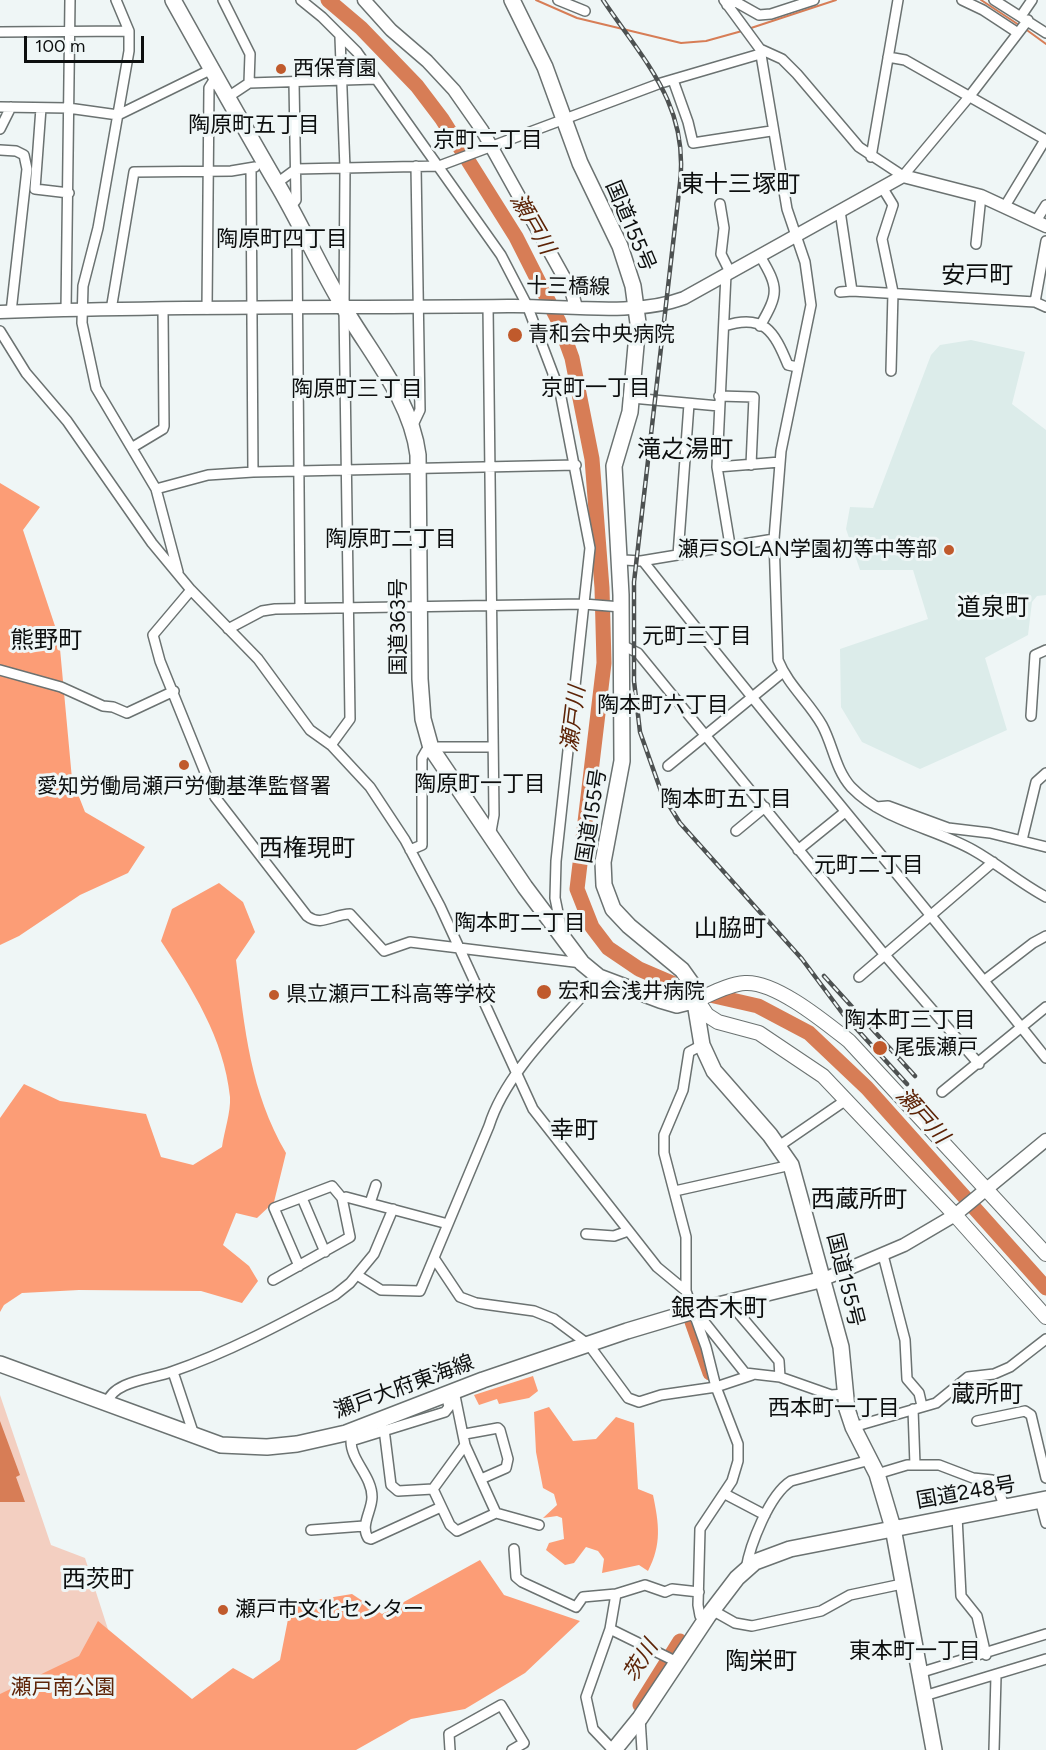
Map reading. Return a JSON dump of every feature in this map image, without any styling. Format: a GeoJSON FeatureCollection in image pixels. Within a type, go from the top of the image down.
{"type":"FeatureCollection","features":[{"type":"Feature","properties":{"kind":"main road","name":"国道363号"},"geometry":{"type":"LineString","coordinates":[[173,0],[228,97],[258,165],[277,183],[344,308],[365,339],[411,427],[417,444],[423,719],[431,748],[490,837],[582,963],[599,977],[677,1005],[697,1000]]}},
{"type":"Feature","properties":{"kind":"main road","name":"国道155号"},"geometry":{"type":"LineString","coordinates":[[513,1],[545,67],[580,163],[620,246],[636,307],[638,338],[632,398],[614,466],[620,557],[617,607],[622,645],[622,760],[603,862],[604,885],[613,909],[629,926],[682,970],[692,984],[697,1000],[702,1045],[714,1071],[779,1146],[791,1165],[841,1347],[845,1394],[853,1427],[877,1474],[893,1528],[934,1750]]}},
{"type":"Feature","properties":{"kind":"main road"},"geometry":{"type":"LineString","coordinates":[[1046,1254],[983,1192],[849,1041],[798,1003],[767,988],[745,983],[697,1000],[707,1015],[718,1022],[759,1033],[804,1061],[823,1076],[957,1213],[1046,1317]]}},
{"type":"Feature","properties":{"kind":"main road","name":"瀬戸大府東海線"},"geometry":{"type":"LineString","coordinates":[[0,1364],[195,1438],[221,1445],[267,1447],[297,1444],[346,1433],[450,1393],[694,1311],[824,1279]]}},
{"type":"Feature","properties":{"kind":"main road","name":"国道248号"},"geometry":{"type":"LineString","coordinates":[[893,1528],[1043,1500]]}},
{"type":"Feature","properties":{"kind":"main road"},"geometry":{"type":"LineString","coordinates":[[614,1750],[640,1718],[672,1660],[746,1569],[766,1557],[790,1549],[893,1528]]}},
{"type":"Feature","properties":{"kind":"street"},"geometry":{"type":"LineString","coordinates":[[66,311],[70,0]]}},
{"type":"Feature","properties":{"kind":"street"},"geometry":{"type":"LineString","coordinates":[[116,0],[129,31],[129,51],[98,228],[83,286],[82,324],[96,388],[156,489],[179,577]]}},
{"type":"Feature","properties":{"kind":"street"},"geometry":{"type":"LineString","coordinates":[[223,0],[250,54],[249,83]]}},
{"type":"Feature","properties":{"kind":"street"},"geometry":{"type":"LineString","coordinates":[[301,0],[322,16],[357,52],[441,165],[501,255],[531,305],[561,392],[590,548],[587,605],[556,861],[555,898],[564,940]]}},
{"type":"Feature","properties":{"kind":"street"},"geometry":{"type":"LineString","coordinates":[[364,0],[391,30],[427,61],[454,90],[571,290],[572,307]]}},
{"type":"Feature","properties":{"kind":"street"},"geometry":{"type":"LineString","coordinates":[[558,0],[585,12]]}},
{"type":"Feature","properties":{"kind":"street"},"geometry":{"type":"LineString","coordinates":[[814,0],[771,14],[759,15],[736,2],[726,3],[760,52],[771,131],[787,209],[805,262],[812,304],[797,367],[780,462],[774,539],[776,645],[783,672],[821,724],[835,762],[850,785],[876,807],[972,849],[1046,897]]}},
{"type":"Feature","properties":{"kind":"street"},"geometry":{"type":"LineString","coordinates":[[871,158],[898,0]]}},
{"type":"Feature","properties":{"kind":"street"},"geometry":{"type":"LineString","coordinates":[[962,0],[1046,33]]}},
{"type":"Feature","properties":{"kind":"street"},"geometry":{"type":"LineString","coordinates":[[994,0],[1022,25]]}},
{"type":"Feature","properties":{"kind":"street"},"geometry":{"type":"LineString","coordinates":[[903,176],[969,97],[1022,25],[1032,0]]}},
{"type":"Feature","properties":{"kind":"street"},"geometry":{"type":"LineString","coordinates":[[0,32],[129,31]]}},
{"type":"Feature","properties":{"kind":"street"},"geometry":{"type":"LineString","coordinates":[[332,744],[350,719],[344,308],[345,169],[340,37]]}},
{"type":"Feature","properties":{"kind":"street"},"geometry":{"type":"LineString","coordinates":[[277,183],[296,169],[441,165],[487,149],[563,117],[760,52],[782,59],[859,147],[871,158],[903,176],[981,196],[1041,224],[1046,205]]}},
{"type":"Feature","properties":{"kind":"street"},"geometry":{"type":"LineString","coordinates":[[888,57],[905,60],[1046,140],[1005,206]]}},
{"type":"Feature","properties":{"kind":"street"},"geometry":{"type":"LineString","coordinates":[[0,107],[68,108],[117,115],[214,73]]}},
{"type":"Feature","properties":{"kind":"street"},"geometry":{"type":"LineString","coordinates":[[207,309],[209,87],[214,73]]}},
{"type":"Feature","properties":{"kind":"street"},"geometry":{"type":"LineString","coordinates":[[228,97],[249,83],[376,79]]}},
{"type":"Feature","properties":{"kind":"street"},"geometry":{"type":"LineString","coordinates":[[673,80],[693,143],[715,141],[752,132],[771,131]]}},
{"type":"Feature","properties":{"kind":"street"},"geometry":{"type":"LineString","coordinates":[[290,207],[296,200],[294,82]]}},
{"type":"Feature","properties":{"kind":"street"},"geometry":{"type":"LineString","coordinates":[[0,129],[11,107]]}},
{"type":"Feature","properties":{"kind":"street"},"geometry":{"type":"LineString","coordinates":[[41,108],[34,189],[69,193]]}},
{"type":"Feature","properties":{"kind":"street"},"geometry":{"type":"LineString","coordinates":[[0,150],[16,151],[24,155],[27,169],[5,312]]}},
{"type":"Feature","properties":{"kind":"street"},"geometry":{"type":"LineString","coordinates":[[111,310],[134,172],[207,170],[258,165],[252,310],[253,472]]}},
{"type":"Feature","properties":{"kind":"street"},"geometry":{"type":"LineString","coordinates":[[411,427],[420,410],[416,166]]}},
{"type":"Feature","properties":{"kind":"street","name":"十三橋線"},"geometry":{"type":"LineString","coordinates":[[5,312],[531,305],[636,307],[670,303],[797,237],[903,176]]}},
{"type":"Feature","properties":{"kind":"street"},"geometry":{"type":"LineString","coordinates":[[882,187],[892,206],[882,239],[893,292],[891,371]]}},
{"type":"Feature","properties":{"kind":"street"},"geometry":{"type":"LineString","coordinates":[[976,244],[981,196]]}},
{"type":"Feature","properties":{"kind":"street"},"geometry":{"type":"LineString","coordinates":[[720,204],[724,228],[721,254],[728,273],[717,467],[730,545]]}},
{"type":"Feature","properties":{"kind":"street"},"geometry":{"type":"LineString","coordinates":[[840,211],[852,291]]}},
{"type":"Feature","properties":{"kind":"street"},"geometry":{"type":"LineString","coordinates":[[300,227],[297,246],[300,608]]}},
{"type":"Feature","properties":{"kind":"street"},"geometry":{"type":"LineString","coordinates":[[1035,302],[1046,241]]}},
{"type":"Feature","properties":{"kind":"street"},"geometry":{"type":"LineString","coordinates":[[760,256],[774,281],[772,305],[760,326]]}},
{"type":"Feature","properties":{"kind":"street"},"geometry":{"type":"LineString","coordinates":[[840,292],[893,292],[1035,302],[1046,307]]}},
{"type":"Feature","properties":{"kind":"street"},"geometry":{"type":"LineString","coordinates":[[488,306],[494,815],[490,837]]}},
{"type":"Feature","properties":{"kind":"street"},"geometry":{"type":"LineString","coordinates":[[133,447],[163,429],[164,426],[163,310]]}},
{"type":"Feature","properties":{"kind":"street"},"geometry":{"type":"LineString","coordinates":[[724,326],[744,319],[760,326],[776,335],[788,365],[797,367]]}},
{"type":"Feature","properties":{"kind":"street"},"geometry":{"type":"LineString","coordinates":[[0,331],[26,373],[67,421],[140,528],[179,577],[258,659],[271,681],[310,730],[332,744],[370,787],[410,850],[461,949],[543,1125],[657,1267],[686,1291]]}},
{"type":"Feature","properties":{"kind":"street"},"geometry":{"type":"LineString","coordinates":[[632,398],[689,404],[754,398],[751,465]]}},
{"type":"Feature","properties":{"kind":"street"},"geometry":{"type":"LineString","coordinates":[[678,555],[689,404]]}},
{"type":"Feature","properties":{"kind":"street"},"geometry":{"type":"LineString","coordinates":[[717,467],[780,462]]}},
{"type":"Feature","properties":{"kind":"street"},"geometry":{"type":"LineString","coordinates":[[156,489],[208,475],[253,472],[576,465]]}},
{"type":"Feature","properties":{"kind":"street"},"geometry":{"type":"LineString","coordinates":[[620,557],[624,560],[643,561],[774,539]]}},
{"type":"Feature","properties":{"kind":"street"},"geometry":{"type":"LineString","coordinates":[[643,561],[751,698],[985,980],[1046,1058]]}},
{"type":"Feature","properties":{"kind":"street"},"geometry":{"type":"LineString","coordinates":[[191,590],[153,635],[160,661],[215,797],[307,916],[312,920],[323,922],[340,914],[350,915],[384,951],[410,942],[582,963]]}},
{"type":"Feature","properties":{"kind":"street"},"geometry":{"type":"LineString","coordinates":[[228,629],[262,611],[300,608],[420,609],[587,605],[617,607]]}},
{"type":"Feature","properties":{"kind":"street"},"geometry":{"type":"LineString","coordinates":[[622,645],[638,653],[884,954],[979,1064]]}},
{"type":"Feature","properties":{"kind":"street"},"geometry":{"type":"LineString","coordinates":[[1031,716],[1035,655],[1046,650]]}},
{"type":"Feature","properties":{"kind":"street"},"geometry":{"type":"LineString","coordinates":[[0,670],[61,687],[103,706],[114,707],[127,713],[174,691]]}},
{"type":"Feature","properties":{"kind":"street"},"geometry":{"type":"LineString","coordinates":[[668,766],[783,672]]}},
{"type":"Feature","properties":{"kind":"street"},"geometry":{"type":"LineString","coordinates":[[410,850],[422,844],[422,758],[431,748],[493,747]]}},
{"type":"Feature","properties":{"kind":"street"},"geometry":{"type":"LineString","coordinates":[[1022,840],[1036,782],[1046,773]]}},
{"type":"Feature","properties":{"kind":"street"},"geometry":{"type":"LineString","coordinates":[[876,807],[888,806],[948,828],[1022,840],[1046,847]]}},
{"type":"Feature","properties":{"kind":"street"},"geometry":{"type":"LineString","coordinates":[[736,831],[765,807]]}},
{"type":"Feature","properties":{"kind":"street"},"geometry":{"type":"LineString","coordinates":[[798,850],[845,812]]}},
{"type":"Feature","properties":{"kind":"street"},"geometry":{"type":"LineString","coordinates":[[859,977],[993,862]]}},
{"type":"Feature","properties":{"kind":"street"},"geometry":{"type":"LineString","coordinates":[[985,980],[1033,943],[1046,936]]}},
{"type":"Feature","properties":{"kind":"street"},"geometry":{"type":"LineString","coordinates":[[357,1275],[381,1290],[420,1291],[496,1105],[517,1073],[599,977]]}},
{"type":"Feature","properties":{"kind":"street"},"geometry":{"type":"LineString","coordinates":[[942,1092],[1046,1007]]}},
{"type":"Feature","properties":{"kind":"street"},"geometry":{"type":"LineString","coordinates":[[702,1045],[689,1052],[682,1090],[664,1135],[664,1153],[686,1237],[686,1291],[716,1387],[738,1444],[738,1461],[724,1494],[710,1511],[700,1529],[697,1551],[700,1616],[708,1615],[752,1626],[821,1611],[850,1595],[902,1584]]}},
{"type":"Feature","properties":{"kind":"street"},"geometry":{"type":"LineString","coordinates":[[779,1146],[846,1100]]}},
{"type":"Feature","properties":{"kind":"street"},"geometry":{"type":"LineString","coordinates":[[824,1279],[883,1255],[915,1239],[957,1213],[1046,1141]]}},
{"type":"Feature","properties":{"kind":"street"},"geometry":{"type":"LineString","coordinates":[[675,1191],[791,1165]]}},
{"type":"Feature","properties":{"kind":"street"},"geometry":{"type":"LineString","coordinates":[[370,1203],[375,1185]]}},
{"type":"Feature","properties":{"kind":"street"},"geometry":{"type":"LineString","coordinates":[[273,1280],[299,1266],[325,1252],[350,1236],[342,1198],[332,1186],[274,1208],[299,1266]]}},
{"type":"Feature","properties":{"kind":"street"},"geometry":{"type":"LineString","coordinates":[[303,1198],[325,1252]]}},
{"type":"Feature","properties":{"kind":"street"},"geometry":{"type":"LineString","coordinates":[[342,1198],[370,1203],[448,1224]]}},
{"type":"Feature","properties":{"kind":"street"},"geometry":{"type":"LineString","coordinates":[[107,1403],[109,1396],[120,1388],[173,1372],[325,1300],[350,1284],[374,1254],[393,1209]]}},
{"type":"Feature","properties":{"kind":"street"},"geometry":{"type":"LineString","coordinates":[[586,1234],[614,1236],[628,1231]]}},
{"type":"Feature","properties":{"kind":"street"},"geometry":{"type":"LineString","coordinates":[[883,1255],[905,1340],[907,1379],[919,1393],[915,1465]]}},
{"type":"Feature","properties":{"kind":"street"},"geometry":{"type":"LineString","coordinates":[[434,1258],[460,1297],[476,1303],[534,1311],[554,1319],[589,1345],[628,1398],[639,1402],[661,1395],[716,1387],[752,1375]]}},
{"type":"Feature","properties":{"kind":"street"},"geometry":{"type":"LineString","coordinates":[[729,1302],[779,1361],[780,1377]]}},
{"type":"Feature","properties":{"kind":"street"},"geometry":{"type":"LineString","coordinates":[[694,1311],[745,1373],[780,1377],[831,1395],[845,1394]]}},
{"type":"Feature","properties":{"kind":"street"},"geometry":{"type":"LineString","coordinates":[[853,1427],[936,1403],[968,1377],[994,1374],[1010,1367],[1046,1339]]}},
{"type":"Feature","properties":{"kind":"street"},"geometry":{"type":"LineString","coordinates":[[173,1372],[195,1438]]}},
{"type":"Feature","properties":{"kind":"street"},"geometry":{"type":"LineString","coordinates":[[441,1507],[371,1539],[365,1533],[364,1526],[371,1509],[372,1496],[369,1480],[351,1449],[351,1441],[445,1412],[449,1407],[450,1393]]}},
{"type":"Feature","properties":{"kind":"street"},"geometry":{"type":"LineString","coordinates":[[450,1393],[465,1440],[496,1513]]}},
{"type":"Feature","properties":{"kind":"street"},"geometry":{"type":"LineString","coordinates":[[977,1421],[1025,1411],[1031,1415],[1046,1478]]}},
{"type":"Feature","properties":{"kind":"street"},"geometry":{"type":"LineString","coordinates":[[433,1489],[465,1440],[498,1428],[508,1459],[506,1468],[481,1479]]}},
{"type":"Feature","properties":{"kind":"street"},"geometry":{"type":"LineString","coordinates":[[384,1429],[392,1488],[398,1491],[433,1489]]}},
{"type":"Feature","properties":{"kind":"street"},"geometry":{"type":"LineString","coordinates":[[746,1569],[748,1557],[765,1515],[783,1486],[791,1481],[870,1460]]}},
{"type":"Feature","properties":{"kind":"street"},"geometry":{"type":"LineString","coordinates":[[877,1474],[915,1465],[939,1466],[973,1479],[992,1480],[996,1484],[1005,1508]]}},
{"type":"Feature","properties":{"kind":"street"},"geometry":{"type":"LineString","coordinates":[[433,1489],[450,1524],[457,1531],[496,1513],[539,1525]]}},
{"type":"Feature","properties":{"kind":"street"},"geometry":{"type":"LineString","coordinates":[[724,1494],[765,1515]]}},
{"type":"Feature","properties":{"kind":"street"},"geometry":{"type":"LineString","coordinates":[[1043,1500],[1046,1522]]}},
{"type":"Feature","properties":{"kind":"street"},"geometry":{"type":"LineString","coordinates":[[957,1516],[961,1596],[977,1616],[986,1655]]}},
{"type":"Feature","properties":{"kind":"street"},"geometry":{"type":"LineString","coordinates":[[311,1530],[364,1526]]}},
{"type":"Feature","properties":{"kind":"street"},"geometry":{"type":"LineString","coordinates":[[514,1549],[516,1577],[576,1607],[584,1597],[616,1594],[645,1585],[665,1592],[672,1589],[699,1592]]}},
{"type":"Feature","properties":{"kind":"street"},"geometry":{"type":"LineString","coordinates":[[614,1750],[593,1729],[586,1697],[610,1629],[616,1594]]}},
{"type":"Feature","properties":{"kind":"street"},"geometry":{"type":"LineString","coordinates":[[610,1629],[672,1660]]}},
{"type":"Feature","properties":{"kind":"street"},"geometry":{"type":"LineString","coordinates":[[919,1673],[986,1655],[1046,1634]]}},
{"type":"Feature","properties":{"kind":"street"},"geometry":{"type":"LineString","coordinates":[[924,1696],[1046,1659]]}},
{"type":"Feature","properties":{"kind":"street"},"geometry":{"type":"LineString","coordinates":[[994,1750],[996,1676]]}},
{"type":"Feature","properties":{"kind":"street"},"geometry":{"type":"LineString","coordinates":[[450,1750],[449,1734],[501,1705],[524,1743],[512,1750]]}},
{"type":"Feature","properties":{"kind":"street"},"geometry":{"type":"LineString","coordinates":[[640,1718],[642,1750]]}},
{"type":"Feature","properties":{"kind":"shaded area","name":"瀬戸SOLAN学園初等中等部"},"geometry":{"type":"Polygon","coordinates":[[[971,340],[1025,352],[1012,404],[1046,430],[1046,595],[1037,596],[1032,602],[1028,635],[985,658],[1007,730],[920,769],[862,742],[841,707],[840,649],[928,619],[913,570],[860,570],[846,529],[850,507],[873,508],[931,355],[940,345],[971,340]]]}},
{"type":"Feature","properties":{"kind":"shaded area"},"geometry":{"type":"Polygon","coordinates":[[[0,1421],[20,1475],[16,1477],[25,1502],[0,1502],[0,1421]]]}},
{"type":"Feature","properties":{"kind":"green space"},"geometry":{"type":"Polygon","coordinates":[[[0,483],[40,507],[23,530],[59,638],[72,779],[85,812],[145,847],[128,873],[80,895],[19,936],[0,945],[0,483]]]}},
{"type":"Feature","properties":{"kind":"green space"},"geometry":{"type":"Polygon","coordinates":[[[219,883],[243,902],[255,932],[236,960],[246,1035],[264,1107],[286,1153],[274,1202],[257,1218],[236,1213],[223,1245],[249,1266],[258,1281],[242,1303],[201,1291],[79,1290],[22,1293],[4,1305],[0,1312],[0,1118],[24,1084],[60,1101],[146,1114],[161,1157],[193,1165],[222,1147],[230,1097],[221,1054],[195,996],[161,941],[172,909],[219,883]]]}},
{"type":"Feature","properties":{"kind":"green space"},"geometry":{"type":"Polygon","coordinates":[[[533,1376],[538,1391],[529,1398],[499,1404],[497,1399],[479,1405],[474,1395],[533,1376]]]}},
{"type":"Feature","properties":{"kind":"green space","name":"瀬戸南公園"},"geometry":{"type":"Polygon","coordinates":[[[0,1395],[51,1545],[85,1558],[115,1651],[0,1750],[0,1395]]]}},
{"type":"Feature","properties":{"kind":"green space"},"geometry":{"type":"Polygon","coordinates":[[[549,1407],[573,1441],[596,1439],[616,1417],[634,1423],[638,1489],[653,1495],[658,1525],[656,1552],[648,1571],[639,1565],[602,1573],[604,1559],[598,1551],[586,1547],[574,1563],[565,1565],[546,1550],[549,1543],[564,1539],[562,1518],[557,1516],[543,1518],[557,1505],[554,1494],[543,1488],[536,1452],[534,1412],[549,1407]]]}},
{"type":"Feature","properties":{"kind":"green space"},"geometry":{"type":"Polygon","coordinates":[[[480,1560],[504,1595],[580,1621],[525,1673],[465,1709],[411,1719],[356,1750],[0,1750],[0,1694],[79,1656],[98,1621],[192,1699],[233,1668],[253,1679],[280,1660],[291,1604],[352,1594],[382,1614],[480,1560]]]}},
{"type":"Feature","properties":{"kind":"waterway","name":"瀬戸川"},"geometry":{"type":"LineString","coordinates":[[328,0],[361,28],[417,86],[442,119],[516,237],[559,322],[572,358],[592,459],[602,588],[604,663],[577,889],[592,927],[608,948],[639,969],[688,990],[758,1006],[809,1033],[867,1088],[1046,1288]]}},
{"type":"Feature","properties":{"kind":"waterway"},"geometry":{"type":"LineString","coordinates":[[536,0],[577,18],[681,43],[706,41],[742,31]]}},
{"type":"Feature","properties":{"kind":"waterway"},"geometry":{"type":"LineString","coordinates":[[748,29],[836,0]]}},
{"type":"Feature","properties":{"kind":"waterway"},"geometry":{"type":"LineString","coordinates":[[981,0],[1019,25]]}},
{"type":"Feature","properties":{"kind":"waterway"},"geometry":{"type":"LineString","coordinates":[[1024,28],[1046,44]]}},
{"type":"Feature","properties":{"kind":"waterway","name":"茨川"},"geometry":{"type":"LineString","coordinates":[[690,1316],[710,1373]]}},
{"type":"Feature","properties":{"kind":"waterway","name":"茨川"},"geometry":{"type":"LineString","coordinates":[[640,1705],[680,1641]]}},
{"type":"Feature","properties":{"kind":"railway"},"geometry":{"type":"LineString","coordinates":[[603,0],[660,84],[670,106],[681,155],[680,183],[634,582],[634,681],[640,732],[662,794],[680,823],[802,959],[843,1014],[907,1084]]}},
{"type":"Feature","properties":{"kind":"railway"},"geometry":{"type":"LineString","coordinates":[[824,976],[915,1076]]}},
{"type":"Feature","properties":{"kind":"place","name":"西保育園"},"geometry":{"type":"Point","coordinates":[281,69]}},
{"type":"Feature","properties":{"kind":"place","name":"青和会中央病院"},"geometry":{"type":"Point","coordinates":[515,335]}},
{"type":"Feature","properties":{"kind":"place","name":"瀬戸SOLAN学園初等中等部"},"geometry":{"type":"Point","coordinates":[949,550]}},
{"type":"Feature","properties":{"kind":"place","name":"愛知労働局瀬戸労働基準監督署"},"geometry":{"type":"Point","coordinates":[184,765]}},
{"type":"Feature","properties":{"kind":"place","name":"宏和会浅井病院"},"geometry":{"type":"Point","coordinates":[544,992]}},
{"type":"Feature","properties":{"kind":"place","name":"県立瀬戸工科高等学校"},"geometry":{"type":"Point","coordinates":[274,995]}},
{"type":"Feature","properties":{"kind":"place","name":"尾張瀬戸"},"geometry":{"type":"Point","coordinates":[880,1048]}},
{"type":"Feature","properties":{"kind":"place","name":"瀬戸市文化センター"},"geometry":{"type":"Point","coordinates":[223,1610]}},
{"type":"Feature","properties":{"kind":"district","name":"陶原町五丁目"},"geometry":{"type":"Point","coordinates":[254,126]}},
{"type":"Feature","properties":{"kind":"district","name":"京町二丁目"},"geometry":{"type":"Point","coordinates":[488,141]}},
{"type":"Feature","properties":{"kind":"district","name":"東十三塚町"},"geometry":{"type":"Point","coordinates":[740,185]}},
{"type":"Feature","properties":{"kind":"district","name":"陶原町四丁目"},"geometry":{"type":"Point","coordinates":[282,240]}},
{"type":"Feature","properties":{"kind":"district","name":"安戸町"},"geometry":{"type":"Point","coordinates":[977,276]}},
{"type":"Feature","properties":{"kind":"district","name":"京町一丁目"},"geometry":{"type":"Point","coordinates":[596,389]}},
{"type":"Feature","properties":{"kind":"district","name":"陶原町三丁目"},"geometry":{"type":"Point","coordinates":[357,390]}},
{"type":"Feature","properties":{"kind":"district","name":"滝之湯町"},"geometry":{"type":"Point","coordinates":[685,450]}},
{"type":"Feature","properties":{"kind":"district","name":"陶原町二丁目"},"geometry":{"type":"Point","coordinates":[391,540]}},
{"type":"Feature","properties":{"kind":"district","name":"道泉町"},"geometry":{"type":"Point","coordinates":[993,608]}},
{"type":"Feature","properties":{"kind":"district","name":"元町三丁目"},"geometry":{"type":"Point","coordinates":[697,637]}},
{"type":"Feature","properties":{"kind":"district","name":"熊野町"},"geometry":{"type":"Point","coordinates":[46,641]}},
{"type":"Feature","properties":{"kind":"district","name":"陶本町六丁目"},"geometry":{"type":"Point","coordinates":[663,706]}},
{"type":"Feature","properties":{"kind":"district","name":"陶原町一丁目"},"geometry":{"type":"Point","coordinates":[480,785]}},
{"type":"Feature","properties":{"kind":"district","name":"陶本町五丁目"},"geometry":{"type":"Point","coordinates":[726,800]}},
{"type":"Feature","properties":{"kind":"district","name":"西権現町"},"geometry":{"type":"Point","coordinates":[307,849]}},
{"type":"Feature","properties":{"kind":"district","name":"元町二丁目"},"geometry":{"type":"Point","coordinates":[869,866]}},
{"type":"Feature","properties":{"kind":"district","name":"陶本町二丁目"},"geometry":{"type":"Point","coordinates":[520,924]}},
{"type":"Feature","properties":{"kind":"district","name":"山脇町"},"geometry":{"type":"Point","coordinates":[730,929]}},
{"type":"Feature","properties":{"kind":"district","name":"陶本町三丁目"},"geometry":{"type":"Point","coordinates":[910,1021]}},
{"type":"Feature","properties":{"kind":"district","name":"幸町"},"geometry":{"type":"Point","coordinates":[574,1131]}},
{"type":"Feature","properties":{"kind":"district","name":"西蔵所町"},"geometry":{"type":"Point","coordinates":[859,1200]}},
{"type":"Feature","properties":{"kind":"district","name":"銀杏木町"},"geometry":{"type":"Point","coordinates":[719,1309]}},
{"type":"Feature","properties":{"kind":"district","name":"蔵所町"},"geometry":{"type":"Point","coordinates":[987,1395]}},
{"type":"Feature","properties":{"kind":"district","name":"西本町一丁目"},"geometry":{"type":"Point","coordinates":[834,1409]}},
{"type":"Feature","properties":{"kind":"district","name":"西茨町"},"geometry":{"type":"Point","coordinates":[98,1580]}},
{"type":"Feature","properties":{"kind":"district","name":"東本町一丁目"},"geometry":{"type":"Point","coordinates":[915,1652]}},
{"type":"Feature","properties":{"kind":"district","name":"陶栄町"},"geometry":{"type":"Point","coordinates":[761,1662]}}]}
